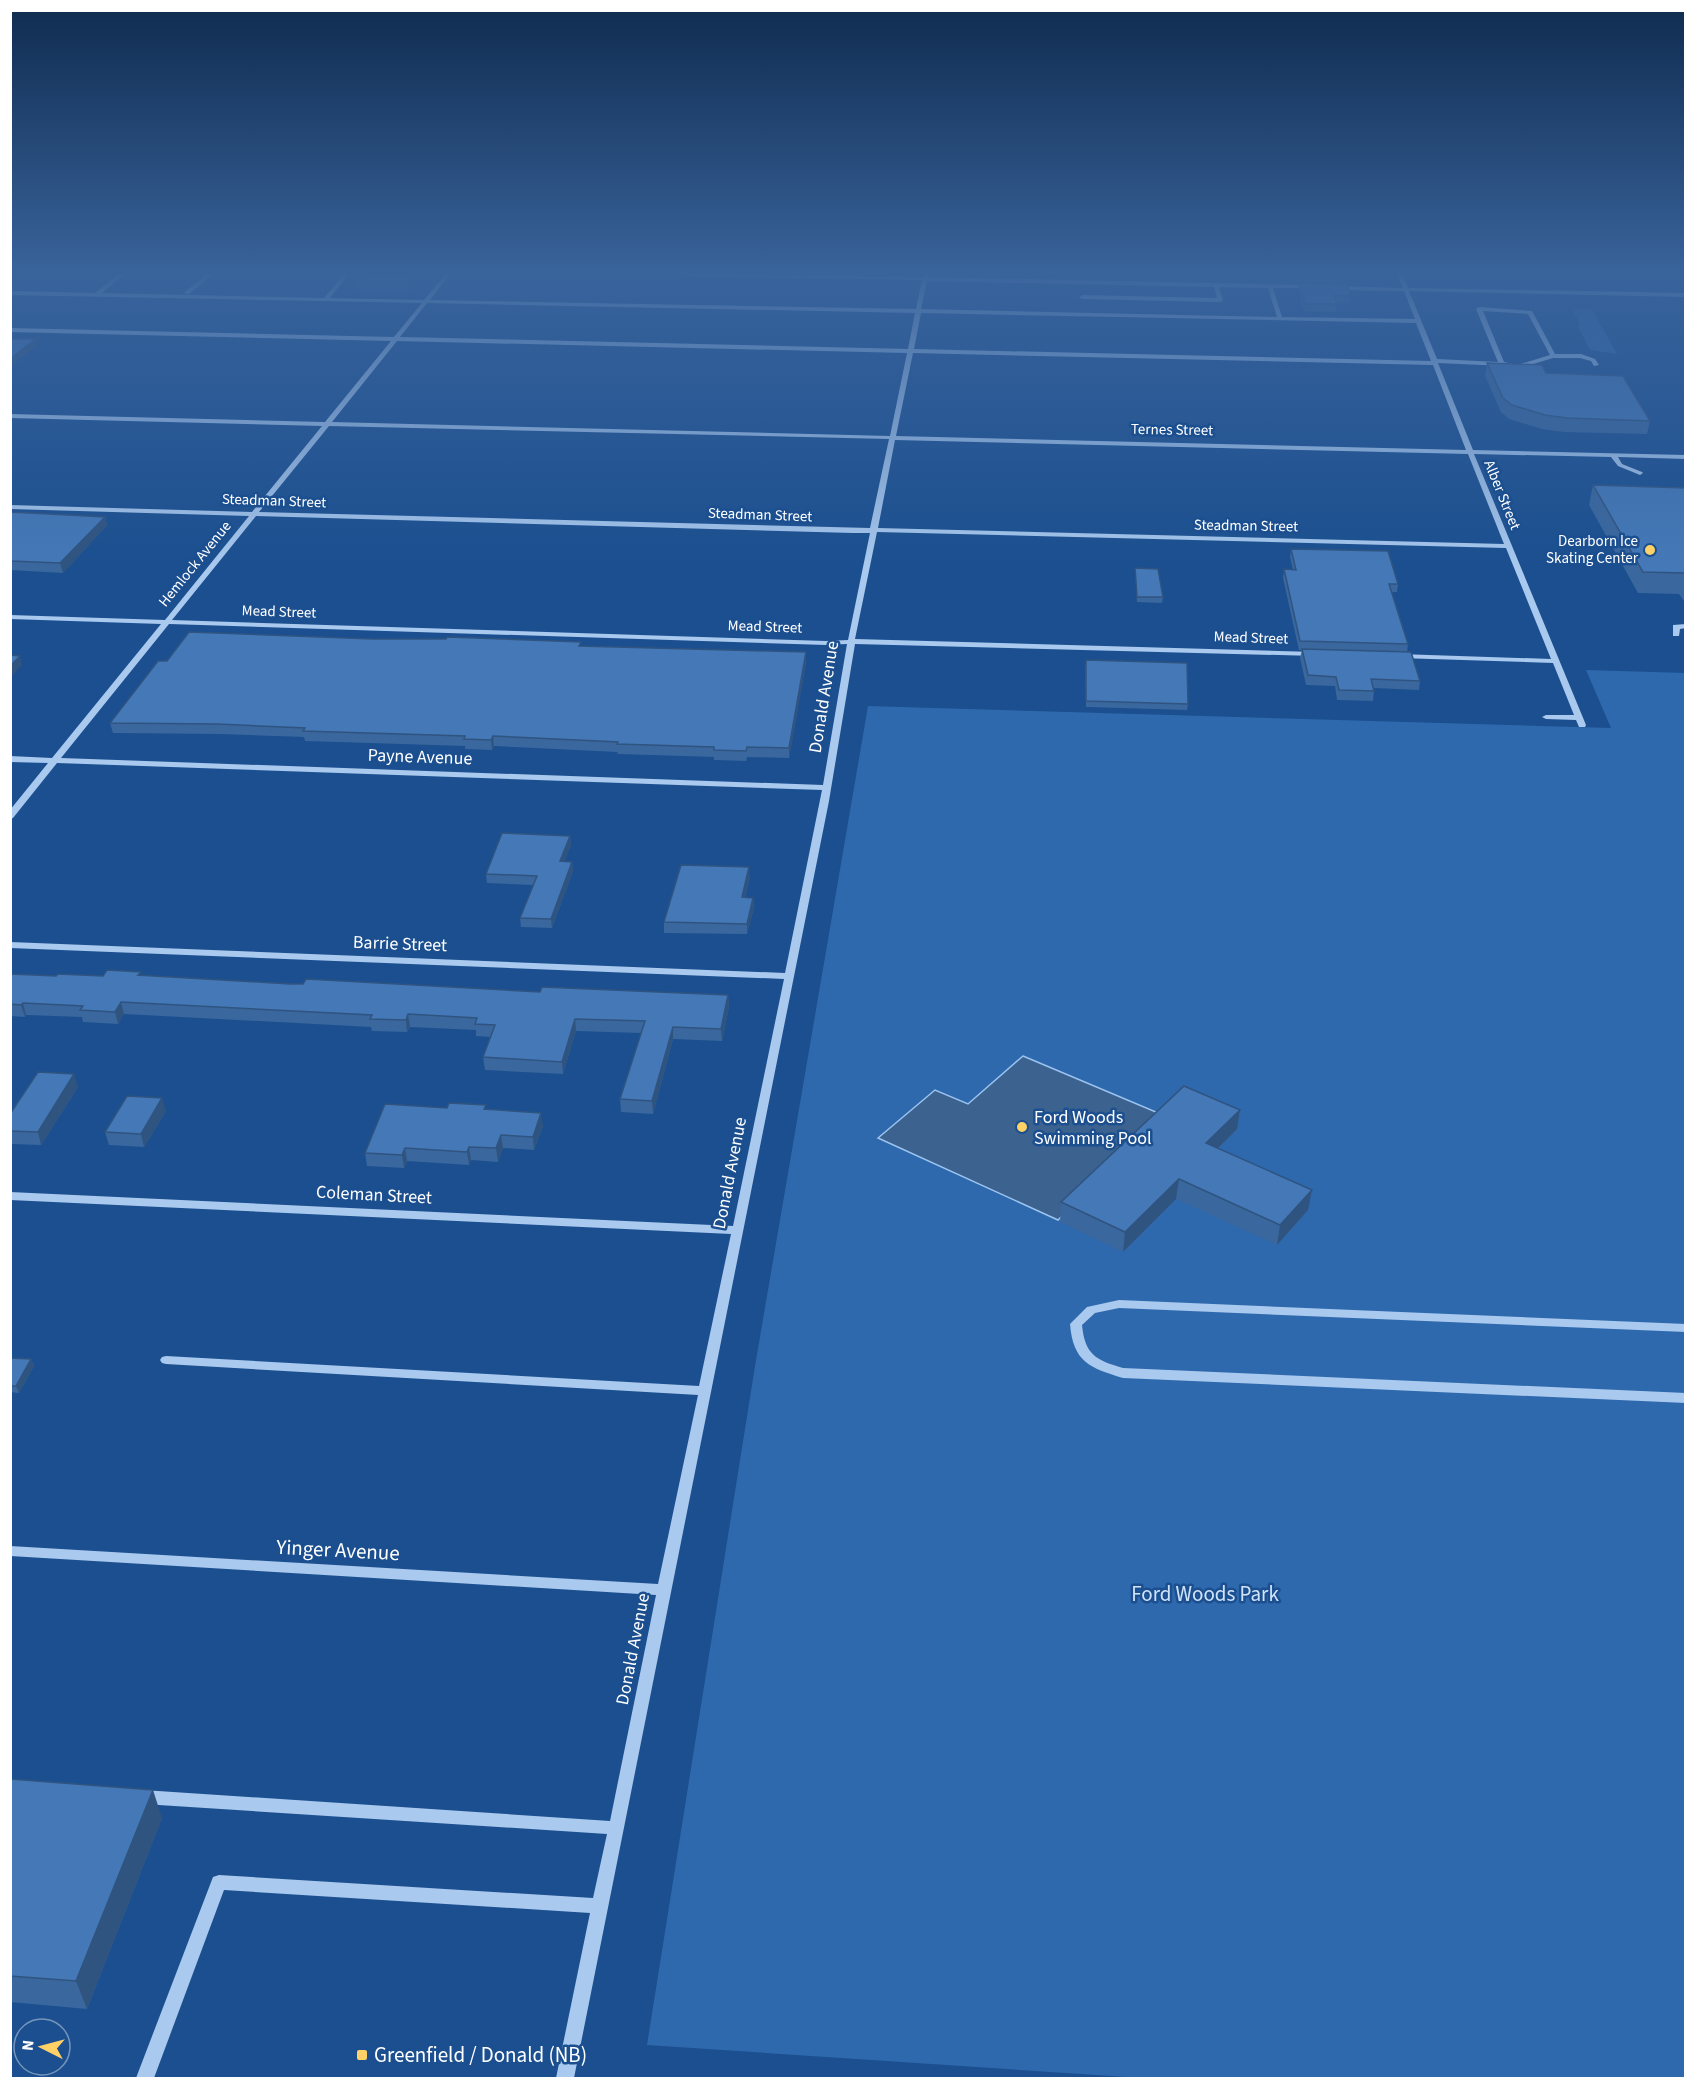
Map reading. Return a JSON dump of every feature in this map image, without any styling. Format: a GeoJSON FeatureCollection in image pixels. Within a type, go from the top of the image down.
{"type":"FeatureCollection","features":[{"type":"Feature","properties":{"kind":"street","name":"Hemlock Avenue"},"geometry":{"type":"LineString","coordinates":[[10,816],[369,371]]}},
{"type":"Feature","properties":{"kind":"street","name":"Donald Avenue"},"geometry":{"type":"LineString","coordinates":[[565,2079],[828,788],[852,642],[906,371]]}},
{"type":"Feature","properties":{"kind":"street","name":"Alber Street"},"geometry":{"type":"LineString","coordinates":[[1438,371],[1581,722],[1546,717]]}},
{"type":"Feature","properties":{"kind":"street","name":"Ternes Street"},"geometry":{"type":"LineString","coordinates":[[10,417],[1686,457]]}},
{"type":"Feature","properties":{"kind":"street"},"geometry":{"type":"LineString","coordinates":[[1613,455],[1620,465],[1640,473]]}},
{"type":"Feature","properties":{"kind":"street","name":"Steadman Street"},"geometry":{"type":"LineString","coordinates":[[10,507],[1509,546]]}},
{"type":"Feature","properties":{"kind":"street","name":"Mead Street"},"geometry":{"type":"LineString","coordinates":[[10,617],[1321,654]]}},
{"type":"Feature","properties":{"kind":"street"},"geometry":{"type":"LineString","coordinates":[[1676,634],[1676,627],[1686,626]]}},
{"type":"Feature","properties":{"kind":"street"},"geometry":{"type":"LineString","coordinates":[[1386,656],[1555,661]]}},
{"type":"Feature","properties":{"kind":"street","name":"Payne Avenue"},"geometry":{"type":"LineString","coordinates":[[10,759],[828,788]]}},
{"type":"Feature","properties":{"kind":"street","name":"Barrie Street"},"geometry":{"type":"LineString","coordinates":[[10,945],[788,976]]}},
{"type":"Feature","properties":{"kind":"street","name":"Coleman Street"},"geometry":{"type":"LineString","coordinates":[[10,1196],[737,1230]]}},
{"type":"Feature","properties":{"kind":"street"},"geometry":{"type":"LineString","coordinates":[[1686,1328],[1119,1304],[1090,1311],[1076,1324],[1076,1343],[1090,1362],[1123,1373],[1686,1398]]}},
{"type":"Feature","properties":{"kind":"street"},"geometry":{"type":"LineString","coordinates":[[166,1360],[704,1391]]}},
{"type":"Feature","properties":{"kind":"street","name":"Yinger Avenue"},"geometry":{"type":"LineString","coordinates":[[10,1551],[663,1590]]}},
{"type":"Feature","properties":{"kind":"street"},"geometry":{"type":"LineString","coordinates":[[130,1796],[615,1828]]}},
{"type":"Feature","properties":{"kind":"street"},"geometry":{"type":"LineString","coordinates":[[146,2079],[219,1882],[600,1906]]}},
{"type":"Feature","properties":{"kind":"green space","name":"Ford Woods Park"},"geometry":{"type":"Polygon","coordinates":[[[1586,670],[1685,673],[1685,2078],[1141,2078],[647,2045],[755,1366],[868,706],[1611,728],[1586,670]]]}},
{"type":"Feature","properties":{"kind":"shaded area","name":"Ford Woods Swimming Pool"},"geometry":{"type":"Polygon","coordinates":[[[1023,1056],[1163,1115],[1058,1220],[878,1138],[935,1090],[968,1104],[1023,1056]]]}},
{"type":"Feature","properties":{"kind":"building"},"geometry":{"type":"Polygon","coordinates":[[[1491,371],[1545,371],[1623,376],[1650,421],[1545,415],[1512,405],[1503,398],[1491,371]]]}},
{"type":"Feature","properties":{"kind":"building","name":"Dearborn Ice Skating Center"},"geometry":{"type":"Polygon","coordinates":[[[1593,485],[1686,488],[1686,575],[1684,573],[1643,572],[1593,485]]]}},
{"type":"Feature","properties":{"kind":"building"},"geometry":{"type":"Polygon","coordinates":[[[10,512],[105,517],[60,563],[10,561],[10,512]]]}},
{"type":"Feature","properties":{"kind":"building"},"geometry":{"type":"Polygon","coordinates":[[[1291,549],[1388,551],[1398,584],[1389,584],[1408,644],[1300,641],[1284,569],[1296,570],[1291,549]]]}},
{"type":"Feature","properties":{"kind":"building"},"geometry":{"type":"Polygon","coordinates":[[[1135,568],[1158,569],[1163,597],[1137,597],[1135,568]]]}},
{"type":"Feature","properties":{"kind":"building"},"geometry":{"type":"Polygon","coordinates":[[[189,632],[373,639],[446,639],[447,637],[581,642],[579,646],[806,652],[789,748],[747,747],[746,751],[714,750],[714,747],[617,744],[618,742],[493,736],[491,740],[464,739],[465,736],[303,731],[305,728],[217,724],[110,723],[158,661],[167,661],[189,632]]]}},
{"type":"Feature","properties":{"kind":"building"},"geometry":{"type":"Polygon","coordinates":[[[1302,649],[1411,652],[1420,681],[1371,679],[1374,691],[1339,690],[1336,677],[1308,675],[1302,649]]]}},
{"type":"Feature","properties":{"kind":"building"},"geometry":{"type":"Polygon","coordinates":[[[10,655],[20,656],[10,666],[10,655]]]}},
{"type":"Feature","properties":{"kind":"building"},"geometry":{"type":"Polygon","coordinates":[[[1086,660],[1187,663],[1188,704],[1086,701],[1086,660]]]}},
{"type":"Feature","properties":{"kind":"building"},"geometry":{"type":"Polygon","coordinates":[[[502,833],[570,836],[560,861],[572,862],[551,919],[520,918],[537,876],[486,874],[502,833]]]}},
{"type":"Feature","properties":{"kind":"building"},"geometry":{"type":"Polygon","coordinates":[[[681,865],[749,867],[742,897],[753,898],[747,924],[664,922],[681,865]]]}},
{"type":"Feature","properties":{"kind":"building"},"geometry":{"type":"Polygon","coordinates":[[[107,970],[141,972],[138,975],[290,984],[303,984],[306,979],[540,992],[542,987],[728,995],[721,1029],[673,1027],[652,1101],[620,1099],[645,1021],[575,1019],[562,1062],[483,1057],[495,1025],[475,1024],[477,1018],[408,1014],[406,1020],[370,1019],[372,1015],[121,1002],[115,1012],[80,1010],[83,1006],[10,1004],[10,974],[103,976],[107,970]]]}},
{"type":"Feature","properties":{"kind":"building"},"geometry":{"type":"Polygon","coordinates":[[[38,1072],[74,1074],[38,1132],[10,1131],[10,1114],[38,1072]]]}},
{"type":"Feature","properties":{"kind":"building"},"geometry":{"type":"Polygon","coordinates":[[[1184,1086],[1240,1110],[1206,1143],[1312,1190],[1280,1225],[1179,1179],[1125,1232],[1061,1202],[1184,1086]]]}},
{"type":"Feature","properties":{"kind":"building"},"geometry":{"type":"Polygon","coordinates":[[[127,1096],[162,1098],[141,1134],[105,1132],[127,1096]]]}},
{"type":"Feature","properties":{"kind":"building"},"geometry":{"type":"Polygon","coordinates":[[[449,1103],[486,1105],[484,1109],[541,1113],[533,1137],[501,1135],[496,1148],[469,1147],[467,1152],[405,1148],[402,1155],[365,1153],[385,1104],[447,1108],[449,1103]]]}},
{"type":"Feature","properties":{"kind":"building"},"geometry":{"type":"Polygon","coordinates":[[[10,1358],[31,1359],[16,1386],[10,1386],[10,1358]]]}},
{"type":"Feature","properties":{"kind":"building"},"geometry":{"type":"Polygon","coordinates":[[[10,1779],[153,1790],[76,1981],[10,1976],[10,1779]]]}},
{"type":"Feature","properties":{"kind":"place","name":"Dearborn Ice Skating Center"},"geometry":{"type":"Point","coordinates":[1650,550]}},
{"type":"Feature","properties":{"kind":"place","name":"Ford Woods Swimming Pool"},"geometry":{"type":"Point","coordinates":[1022,1127]}},
{"type":"Feature","properties":{"kind":"place","name":"Greenfield / Donald (NB)"},"geometry":{"type":"Point","coordinates":[362,2055]}}]}
